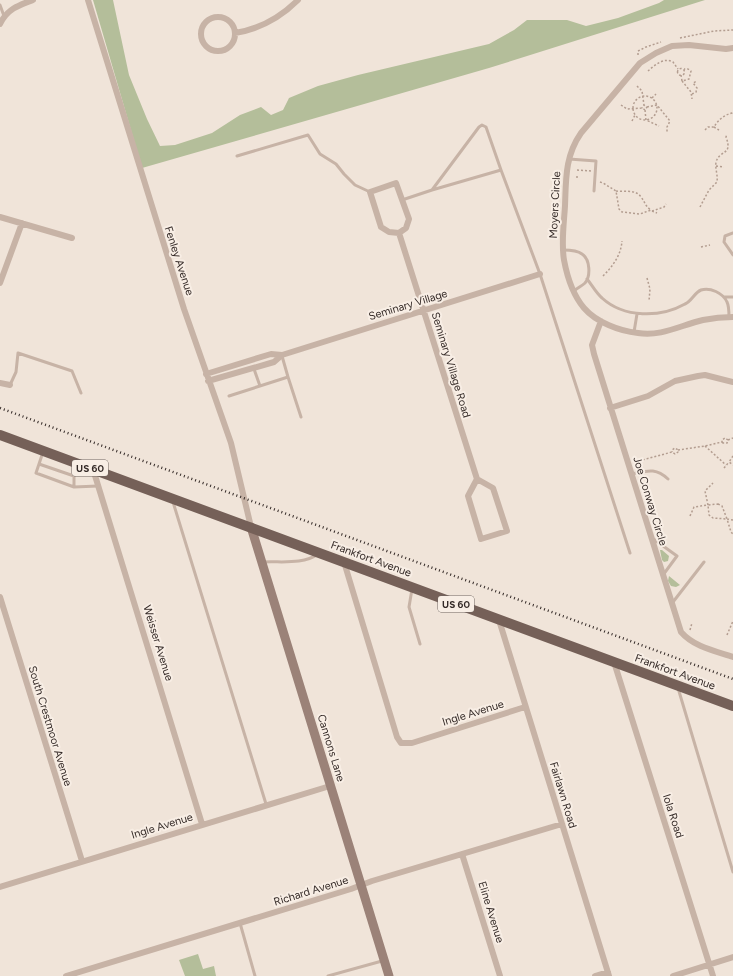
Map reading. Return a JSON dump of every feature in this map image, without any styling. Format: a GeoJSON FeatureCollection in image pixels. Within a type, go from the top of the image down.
{"type":"FeatureCollection","features":[{"type":"Feature","properties":{"kind":"main road","name":"Frankfort Avenue"},"geometry":{"type":"LineString","coordinates":[[0,435],[733,706]]}},
{"type":"Feature","properties":{"kind":"main road","name":"Cannons Lane"},"geometry":{"type":"LineString","coordinates":[[251,527],[389,976]]}},
{"type":"Feature","properties":{"kind":"street"},"geometry":{"type":"LineString","coordinates":[[0,24],[4,16],[12,9],[33,0]]}},
{"type":"Feature","properties":{"kind":"street","name":"Fenley Avenue"},"geometry":{"type":"LineString","coordinates":[[88,0],[148,197],[208,381],[231,443],[251,527]]}},
{"type":"Feature","properties":{"kind":"street"},"geometry":{"type":"LineString","coordinates":[[235,33],[266,24],[278,17],[298,0]]}},
{"type":"Feature","properties":{"kind":"street"},"geometry":{"type":"LineString","coordinates":[[216,18],[223,18],[229,22],[233,26],[235,33],[231,45],[220,51],[213,51],[207,47],[201,36],[205,24],[216,18]]}},
{"type":"Feature","properties":{"kind":"street","name":"Moyers Circle"},"geometry":{"type":"LineString","coordinates":[[731,317],[704,320],[653,334],[633,332],[601,321],[584,308],[574,291],[568,276],[563,250],[567,169],[575,142],[581,133],[642,62],[656,53],[672,46],[689,45],[713,48],[733,48]]}},
{"type":"Feature","properties":{"kind":"street"},"geometry":{"type":"LineString","coordinates":[[396,183],[402,200],[409,219],[406,228],[399,233],[389,232],[382,227],[370,192],[396,183]]}},
{"type":"Feature","properties":{"kind":"street"},"geometry":{"type":"LineString","coordinates":[[0,217],[72,238]]}},
{"type":"Feature","properties":{"kind":"street"},"geometry":{"type":"LineString","coordinates":[[0,283],[22,223]]}},
{"type":"Feature","properties":{"kind":"street","name":"Seminary Village Road"},"geometry":{"type":"LineString","coordinates":[[399,233],[477,479]]}},
{"type":"Feature","properties":{"kind":"street","name":"Seminary Village"},"geometry":{"type":"LineString","coordinates":[[206,374],[271,354],[282,355],[540,274]]}},
{"type":"Feature","properties":{"kind":"street","name":"Joe Conway Circle"},"geometry":{"type":"LineString","coordinates":[[601,321],[592,345],[610,408],[680,632],[694,643],[733,657]]}},
{"type":"Feature","properties":{"kind":"street","name":"Seminary Village"},"geometry":{"type":"LineString","coordinates":[[208,381],[274,362],[282,355]]}},
{"type":"Feature","properties":{"kind":"street"},"geometry":{"type":"LineString","coordinates":[[610,408],[648,396],[675,382],[698,376],[733,382]]}},
{"type":"Feature","properties":{"kind":"street"},"geometry":{"type":"LineString","coordinates":[[0,383],[10,385]]}},
{"type":"Feature","properties":{"kind":"street","name":"Weisser Avenue"},"geometry":{"type":"LineString","coordinates":[[93,469],[202,824]]}},
{"type":"Feature","properties":{"kind":"street"},"geometry":{"type":"LineString","coordinates":[[477,479],[493,488],[507,531],[481,539],[468,496],[477,479]]}},
{"type":"Feature","properties":{"kind":"street","name":"Ingle Avenue"},"geometry":{"type":"LineString","coordinates":[[344,562],[397,737],[401,743],[405,744],[412,742],[526,707]]}},
{"type":"Feature","properties":{"kind":"street","name":"South Crestmoor Avenue"},"geometry":{"type":"LineString","coordinates":[[0,597],[82,861]]}},
{"type":"Feature","properties":{"kind":"street","name":"Fairlawn Road"},"geometry":{"type":"LineString","coordinates":[[499,620],[609,974]]}},
{"type":"Feature","properties":{"kind":"street","name":"Iola Road"},"geometry":{"type":"LineString","coordinates":[[614,662],[713,976]]}},
{"type":"Feature","properties":{"kind":"street","name":"Ingle Avenue"},"geometry":{"type":"LineString","coordinates":[[0,887],[266,804],[330,786]]}},
{"type":"Feature","properties":{"kind":"street","name":"Richard Avenue"},"geometry":{"type":"LineString","coordinates":[[66,976],[562,824]]}},
{"type":"Feature","properties":{"kind":"street","name":"Eline Avenue"},"geometry":{"type":"LineString","coordinates":[[462,854],[500,976]]}},
{"type":"Feature","properties":{"kind":"street"},"geometry":{"type":"LineString","coordinates":[[673,976],[733,957]]}},
{"type":"Feature","properties":{"kind":"street"},"geometry":{"type":"LineString","coordinates":[[595,976],[609,974]]}},
{"type":"Feature","properties":{"kind":"lane"},"geometry":{"type":"LineString","coordinates":[[0,5],[4,16]]}},
{"type":"Feature","properties":{"kind":"lane"},"geometry":{"type":"LineString","coordinates":[[432,190],[479,127],[486,127],[540,274],[630,553]]}},
{"type":"Feature","properties":{"kind":"lane"},"geometry":{"type":"LineString","coordinates":[[237,156],[308,135],[320,154],[336,164],[355,185],[370,192]]}},
{"type":"Feature","properties":{"kind":"lane"},"geometry":{"type":"LineString","coordinates":[[569,159],[596,161],[594,191]]}},
{"type":"Feature","properties":{"kind":"lane"},"geometry":{"type":"LineString","coordinates":[[402,200],[502,170]]}},
{"type":"Feature","properties":{"kind":"lane"},"geometry":{"type":"LineString","coordinates":[[733,233],[725,236],[724,242],[733,255]]}},
{"type":"Feature","properties":{"kind":"lane"},"geometry":{"type":"LineString","coordinates":[[563,250],[577,252],[585,257],[588,265],[585,283],[574,291]]}},
{"type":"Feature","properties":{"kind":"lane"},"geometry":{"type":"LineString","coordinates":[[587,278],[602,298],[612,305],[637,314],[665,312],[685,304],[695,294],[706,289],[718,292],[724,297],[731,317]]}},
{"type":"Feature","properties":{"kind":"lane"},"geometry":{"type":"LineString","coordinates":[[724,297],[733,297]]}},
{"type":"Feature","properties":{"kind":"lane"},"geometry":{"type":"LineString","coordinates":[[633,332],[637,314]]}},
{"type":"Feature","properties":{"kind":"lane"},"geometry":{"type":"LineString","coordinates":[[10,385],[16,372],[18,353],[72,371],[82,393]]}},
{"type":"Feature","properties":{"kind":"lane"},"geometry":{"type":"LineString","coordinates":[[282,355],[301,417]]}},
{"type":"Feature","properties":{"kind":"lane"},"geometry":{"type":"LineString","coordinates":[[254,368],[260,386]]}},
{"type":"Feature","properties":{"kind":"lane"},"geometry":{"type":"LineString","coordinates":[[229,396],[288,377]]}},
{"type":"Feature","properties":{"kind":"lane"},"geometry":{"type":"LineString","coordinates":[[44,450],[36,473],[74,486],[99,486]]}},
{"type":"Feature","properties":{"kind":"lane"},"geometry":{"type":"LineString","coordinates":[[74,486],[74,476],[79,463]]}},
{"type":"Feature","properties":{"kind":"lane"},"geometry":{"type":"LineString","coordinates":[[40,464],[74,476]]}},
{"type":"Feature","properties":{"kind":"lane"},"geometry":{"type":"LineString","coordinates":[[631,474],[654,470],[668,479]]}},
{"type":"Feature","properties":{"kind":"lane"},"geometry":{"type":"LineString","coordinates":[[172,498],[266,804]]}},
{"type":"Feature","properties":{"kind":"lane"},"geometry":{"type":"LineString","coordinates":[[651,537],[678,556],[663,575]]}},
{"type":"Feature","properties":{"kind":"lane"},"geometry":{"type":"LineString","coordinates":[[262,562],[300,561],[311,559],[320,553]]}},
{"type":"Feature","properties":{"kind":"lane"},"geometry":{"type":"LineString","coordinates":[[672,604],[704,562]]}},
{"type":"Feature","properties":{"kind":"lane"},"geometry":{"type":"LineString","coordinates":[[412,587],[409,607],[420,644]]}},
{"type":"Feature","properties":{"kind":"lane"},"geometry":{"type":"LineString","coordinates":[[678,686],[733,872]]}},
{"type":"Feature","properties":{"kind":"lane"},"geometry":{"type":"LineString","coordinates":[[240,923],[255,976]]}},
{"type":"Feature","properties":{"kind":"lane"},"geometry":{"type":"LineString","coordinates":[[328,976],[384,960]]}},
{"type":"Feature","properties":{"kind":"path"},"geometry":{"type":"LineString","coordinates":[[648,71],[655,65],[666,60],[673,62],[678,69],[678,73],[681,75],[682,81],[692,94],[692,99]]}},
{"type":"Feature","properties":{"kind":"path"},"geometry":{"type":"LineString","coordinates":[[678,69],[688,69],[691,71],[690,78],[697,88],[696,92],[692,94]]}},
{"type":"Feature","properties":{"kind":"path"},"geometry":{"type":"LineString","coordinates":[[681,75],[685,72],[684,69]]}},
{"type":"Feature","properties":{"kind":"path"},"geometry":{"type":"LineString","coordinates":[[682,81],[690,78]]}},
{"type":"Feature","properties":{"kind":"path"},"geometry":{"type":"LineString","coordinates":[[693,83],[697,81]]}},
{"type":"Feature","properties":{"kind":"path"},"geometry":{"type":"LineString","coordinates":[[638,86],[642,90],[644,104],[642,108]]}},
{"type":"Feature","properties":{"kind":"path"},"geometry":{"type":"LineString","coordinates":[[652,98],[656,94]]}},
{"type":"Feature","properties":{"kind":"path"},"geometry":{"type":"LineString","coordinates":[[659,126],[635,115],[633,109],[636,99],[643,96],[652,98],[670,121],[666,132]]}},
{"type":"Feature","properties":{"kind":"path"},"geometry":{"type":"LineString","coordinates":[[644,104],[648,107]]}},
{"type":"Feature","properties":{"kind":"path"},"geometry":{"type":"LineString","coordinates":[[621,105],[627,109],[642,108],[645,110]]}},
{"type":"Feature","properties":{"kind":"path"},"geometry":{"type":"LineString","coordinates":[[645,110],[648,107],[657,105]]}},
{"type":"Feature","properties":{"kind":"path"},"geometry":{"type":"LineString","coordinates":[[646,120],[653,116],[657,109],[657,105]]}},
{"type":"Feature","properties":{"kind":"path"},"geometry":{"type":"LineString","coordinates":[[645,110],[646,120]]}},
{"type":"Feature","properties":{"kind":"path"},"geometry":{"type":"LineString","coordinates":[[714,127],[720,120],[733,111]]}},
{"type":"Feature","properties":{"kind":"path"},"geometry":{"type":"LineString","coordinates":[[632,121],[635,115]]}},
{"type":"Feature","properties":{"kind":"path"},"geometry":{"type":"LineString","coordinates":[[705,130],[708,127],[714,127],[719,130]]}},
{"type":"Feature","properties":{"kind":"path"},"geometry":{"type":"LineString","coordinates":[[700,207],[709,190],[717,182],[716,166],[718,158],[730,149],[730,144],[726,137],[727,134]]}},
{"type":"Feature","properties":{"kind":"path"},"geometry":{"type":"LineString","coordinates":[[716,166],[724,167]]}},
{"type":"Feature","properties":{"kind":"path"},"geometry":{"type":"LineString","coordinates":[[576,170],[592,171]]}},
{"type":"Feature","properties":{"kind":"path"},"geometry":{"type":"LineString","coordinates":[[600,182],[616,191],[638,194],[645,206],[657,213]]}},
{"type":"Feature","properties":{"kind":"path"},"geometry":{"type":"LineString","coordinates":[[616,191],[619,209],[622,212],[640,214],[664,207],[666,204]]}},
{"type":"Feature","properties":{"kind":"path"},"geometry":{"type":"LineString","coordinates":[[603,276],[617,258],[621,249],[622,241]]}},
{"type":"Feature","properties":{"kind":"path"},"geometry":{"type":"LineString","coordinates":[[701,247],[710,245]]}},
{"type":"Feature","properties":{"kind":"path"},"geometry":{"type":"LineString","coordinates":[[646,278],[650,289],[649,301]]}},
{"type":"Feature","properties":{"kind":"path"},"geometry":{"type":"LineString","coordinates":[[634,463],[672,452],[675,454],[678,450],[722,442],[727,443],[728,440],[733,438]]}},
{"type":"Feature","properties":{"kind":"path"},"geometry":{"type":"LineString","coordinates":[[705,446],[726,465]]}},
{"type":"Feature","properties":{"kind":"path"},"geometry":{"type":"LineString","coordinates":[[724,468],[733,456]]}},
{"type":"Feature","properties":{"kind":"path"},"geometry":{"type":"LineString","coordinates":[[728,462],[733,465]]}},
{"type":"Feature","properties":{"kind":"path"},"geometry":{"type":"LineString","coordinates":[[713,483],[705,491],[709,514],[712,518],[733,520]]}},
{"type":"Feature","properties":{"kind":"path"},"geometry":{"type":"LineString","coordinates":[[690,516],[694,507],[718,504],[722,506],[733,534]]}},
{"type":"Feature","properties":{"kind":"path"},"geometry":{"type":"LineString","coordinates":[[727,635],[733,621]]}},
{"type":"Feature","properties":{"kind":"path"},"geometry":{"type":"LineString","coordinates":[[689,633],[692,623]]}},
{"type":"Feature","properties":{"kind":"green space"},"geometry":{"type":"Polygon","coordinates":[[[93,0],[113,0],[129,75],[160,146],[175,145],[212,133],[240,115],[261,107],[271,115],[283,110],[289,98],[318,86],[489,44],[514,30],[527,20],[567,20],[586,26],[618,18],[664,0],[705,0],[489,68],[142,168],[93,0]]]}},
{"type":"Feature","properties":{"kind":"green space"},"geometry":{"type":"Polygon","coordinates":[[[660,550],[669,556],[668,561],[664,562],[662,560],[660,550]]]}},
{"type":"Feature","properties":{"kind":"green space"},"geometry":{"type":"Polygon","coordinates":[[[669,576],[680,585],[676,587],[671,586],[668,581],[669,576]]]}},
{"type":"Feature","properties":{"kind":"green space"},"geometry":{"type":"Polygon","coordinates":[[[198,954],[203,969],[214,966],[216,976],[185,976],[179,960],[198,954]]]}},
{"type":"Feature","properties":{"kind":"railway"},"geometry":{"type":"LineString","coordinates":[[0,408],[733,679]]}}]}
